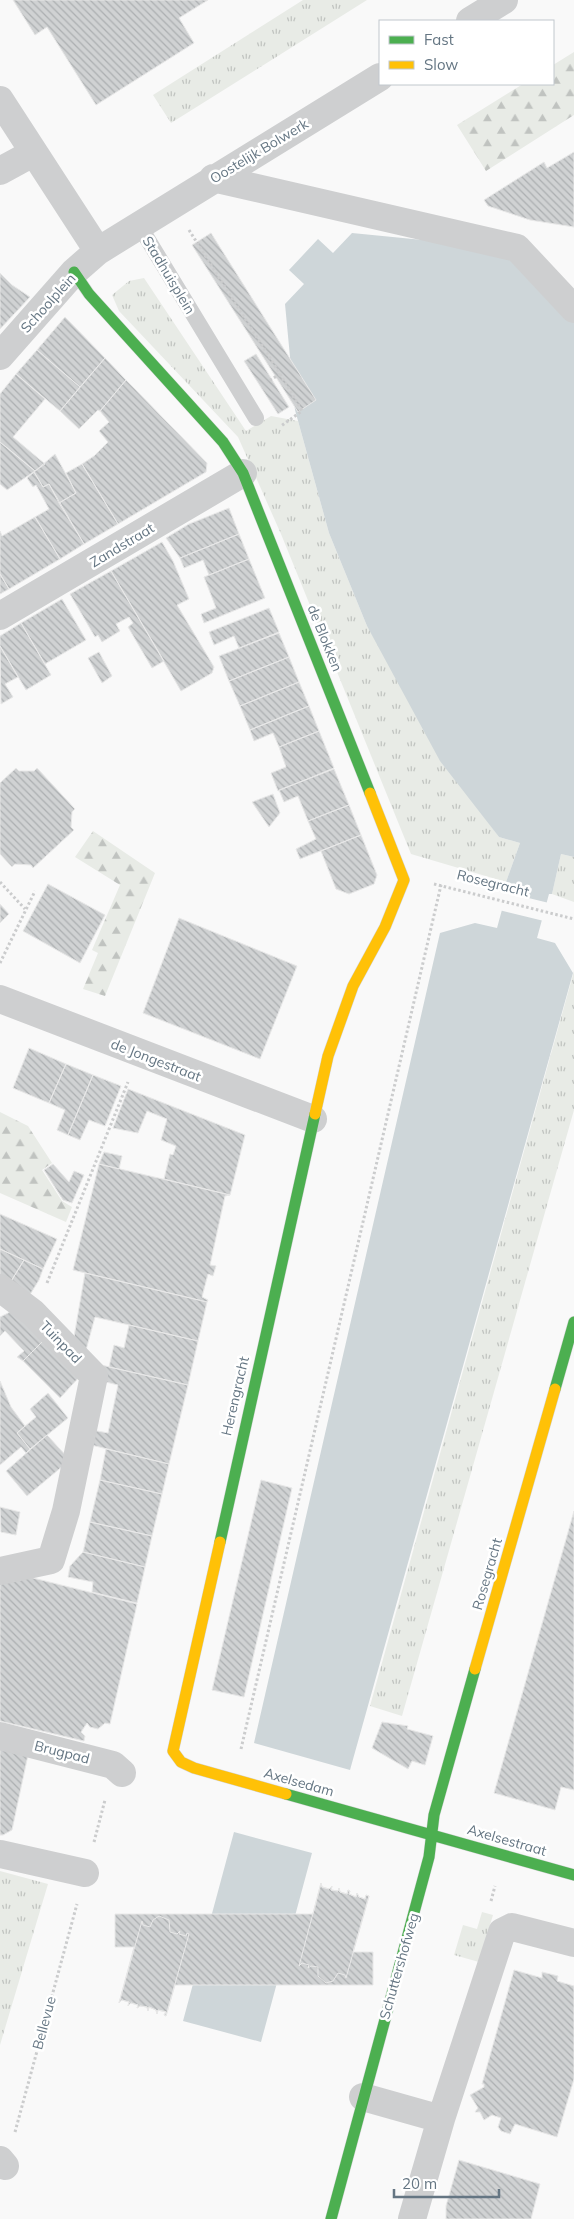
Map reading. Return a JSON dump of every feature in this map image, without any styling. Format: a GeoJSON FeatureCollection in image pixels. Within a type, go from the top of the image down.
{"type":"FeatureCollection","features":[{"type":"Feature","properties":{"kind":"street"},"geometry":{"type":"LineString","coordinates":[[472,20],[504,0]]}},
{"type":"Feature","properties":{"kind":"street","name":"Oostelijk Bolwerk"},"geometry":{"type":"LineString","coordinates":[[138,225],[379,78]]}},
{"type":"Feature","properties":{"kind":"street"},"geometry":{"type":"LineString","coordinates":[[0,100],[98,252]]}},
{"type":"Feature","properties":{"kind":"street"},"geometry":{"type":"LineString","coordinates":[[0,172],[34,153]]}},
{"type":"Feature","properties":{"kind":"street"},"geometry":{"type":"LineString","coordinates":[[214,178],[517,248],[574,309]]}},
{"type":"Feature","properties":{"kind":"street","name":"Stadhuisplein"},"geometry":{"type":"LineString","coordinates":[[98,252],[138,225]]}},
{"type":"Feature","properties":{"kind":"street","name":"Schoolplein"},"geometry":{"type":"LineString","coordinates":[[0,356],[74,272],[98,252]]}},
{"type":"Feature","properties":{"kind":"street","name":"de Blokken"},"geometry":{"type":"LineString","coordinates":[[74,272],[89,294],[223,442],[243,473],[404,880]]}},
{"type":"Feature","properties":{"kind":"street","name":"Zandstraat"},"geometry":{"type":"LineString","coordinates":[[0,616],[243,473]]}},
{"type":"Feature","properties":{"kind":"street","name":"Herengracht"},"geometry":{"type":"LineString","coordinates":[[173,1743],[328,1056],[353,986],[384,927],[404,880]]}},
{"type":"Feature","properties":{"kind":"street","name":"de Jongestraat"},"geometry":{"type":"LineString","coordinates":[[0,999],[313,1119]]}},
{"type":"Feature","properties":{"kind":"street"},"geometry":{"type":"LineString","coordinates":[[0,1288],[33,1313]]}},
{"type":"Feature","properties":{"kind":"street","name":"Tuinpad"},"geometry":{"type":"LineString","coordinates":[[0,1572],[51,1560],[66,1511],[94,1376],[33,1313]]}},
{"type":"Feature","properties":{"kind":"street","name":"Rosegracht"},"geometry":{"type":"LineString","coordinates":[[432,1834],[434,1815],[574,1322]]}},
{"type":"Feature","properties":{"kind":"street","name":"Brugpad"},"geometry":{"type":"LineString","coordinates":[[0,1736],[113,1765],[115,1782]]}},
{"type":"Feature","properties":{"kind":"street","name":"Axelsedam"},"geometry":{"type":"LineString","coordinates":[[173,1743],[173,1751],[180,1762],[194,1768],[432,1834]]}},
{"type":"Feature","properties":{"kind":"street","name":"Axelsestraat"},"geometry":{"type":"LineString","coordinates":[[432,1834],[574,1875]]}},
{"type":"Feature","properties":{"kind":"street","name":"Schuttershofweg"},"geometry":{"type":"LineString","coordinates":[[331,2219],[362,2098],[429,1857],[432,1834]]}},
{"type":"Feature","properties":{"kind":"street"},"geometry":{"type":"LineString","coordinates":[[0,1854],[85,1873]]}},
{"type":"Feature","properties":{"kind":"street"},"geometry":{"type":"LineString","coordinates":[[412,2219],[441,2119],[502,1932],[512,1927],[574,1944]]}},
{"type":"Feature","properties":{"kind":"street"},"geometry":{"type":"LineString","coordinates":[[362,2098],[441,2119]]}},
{"type":"Feature","properties":{"kind":"lane","name":"Stadhuisplein"},"geometry":{"type":"LineString","coordinates":[[138,225],[256,418]]}},
{"type":"Feature","properties":{"kind":"path"},"geometry":{"type":"LineString","coordinates":[[173,204],[280,374],[267,382]]}},
{"type":"Feature","properties":{"kind":"path","name":"Rosegracht"},"geometry":{"type":"LineString","coordinates":[[404,880],[441,885],[574,919]]}},
{"type":"Feature","properties":{"kind":"path"},"geometry":{"type":"LineString","coordinates":[[0,882],[25,910]]}},
{"type":"Feature","properties":{"kind":"path"},"geometry":{"type":"LineString","coordinates":[[244,1737],[441,885]]}},
{"type":"Feature","properties":{"kind":"path"},"geometry":{"type":"LineString","coordinates":[[0,963],[35,892]]}},
{"type":"Feature","properties":{"kind":"path","name":"Tuinpad"},"geometry":{"type":"LineString","coordinates":[[33,1313],[68,1233],[140,1054]]}},
{"type":"Feature","properties":{"kind":"path"},"geometry":{"type":"LineString","coordinates":[[85,1873],[115,1782]]}},
{"type":"Feature","properties":{"kind":"path","name":"Bellevue"},"geometry":{"type":"LineString","coordinates":[[3,2163],[85,1873]]}},
{"type":"Feature","properties":{"kind":"green space"},"geometry":{"type":"Polygon","coordinates":[[[303,0],[367,0],[171,123],[153,95],[303,0]]]}},
{"type":"Feature","properties":{"kind":"green space"},"geometry":{"type":"Polygon","coordinates":[[[574,52],[574,115],[486,171],[457,125],[521,85],[554,85],[554,64],[574,52]]]}},
{"type":"Feature","properties":{"kind":"green space"},"geometry":{"type":"Polygon","coordinates":[[[144,278],[246,431],[271,416],[298,421],[329,533],[367,626],[471,799],[499,837],[520,843],[506,882],[411,854],[281,534],[238,437],[119,311],[112,295],[129,281],[144,278]]]}},
{"type":"Feature","properties":{"kind":"green space"},"geometry":{"type":"Polygon","coordinates":[[[93,831],[155,873],[105,996],[83,989],[98,953],[92,950],[120,885],[75,857],[93,831]]]}},
{"type":"Feature","properties":{"kind":"green space"},"geometry":{"type":"Polygon","coordinates":[[[561,854],[574,857],[574,902],[552,894],[561,854]]]}},
{"type":"Feature","properties":{"kind":"green space"},"geometry":{"type":"Polygon","coordinates":[[[574,971],[574,1110],[402,1716],[370,1706],[574,971]]]}},
{"type":"Feature","properties":{"kind":"green space"},"geometry":{"type":"Polygon","coordinates":[[[0,1112],[28,1126],[52,1163],[42,1170],[62,1201],[72,1207],[66,1222],[0,1193],[0,1112]]]}},
{"type":"Feature","properties":{"kind":"green space"},"geometry":{"type":"Polygon","coordinates":[[[0,1871],[48,1884],[0,2045],[0,1871]]]}},
{"type":"Feature","properties":{"kind":"green space"},"geometry":{"type":"Polygon","coordinates":[[[482,1912],[493,1915],[479,1962],[454,1955],[463,1925],[477,1929],[482,1912]]]}},
{"type":"Feature","properties":{"kind":"shaded area"},"geometry":{"type":"Polygon","coordinates":[[[352,233],[494,247],[509,254],[574,319],[574,857],[561,854],[552,894],[549,894],[537,938],[555,943],[573,973],[350,1770],[254,1743],[440,933],[475,923],[497,928],[509,884],[506,882],[520,843],[499,837],[440,761],[367,626],[329,533],[295,410],[285,304],[304,284],[289,270],[318,239],[333,253],[352,233]]]}},
{"type":"Feature","properties":{"kind":"shaded area"},"geometry":{"type":"Polygon","coordinates":[[[234,1832],[312,1853],[261,2042],[183,2021],[234,1832]]]}},
{"type":"Feature","properties":{"kind":"pier"},"geometry":{"type":"Polygon","coordinates":[[[504,892],[549,903],[544,921],[499,910],[504,892]]]}},
{"type":"Feature","properties":{"kind":"building"},"geometry":{"type":"Polygon","coordinates":[[[13,0],[208,0],[179,18],[194,43],[96,105],[47,27],[35,35],[13,0]]]}},
{"type":"Feature","properties":{"kind":"building"},"geometry":{"type":"Polygon","coordinates":[[[574,152],[574,227],[530,220],[488,206],[484,200],[544,162],[547,168],[574,152]]]}},
{"type":"Feature","properties":{"kind":"building"},"geometry":{"type":"Polygon","coordinates":[[[211,233],[316,400],[298,412],[192,245],[211,233]]]}},
{"type":"Feature","properties":{"kind":"building"},"geometry":{"type":"Polygon","coordinates":[[[0,273],[12,285],[30,297],[0,329],[0,273]]]}},
{"type":"Feature","properties":{"kind":"building"},"geometry":{"type":"Polygon","coordinates":[[[65,317],[105,358],[80,387],[37,350],[65,317]]]}},
{"type":"Feature","properties":{"kind":"building"},"geometry":{"type":"Polygon","coordinates":[[[37,350],[80,387],[60,411],[16,374],[37,350]]]}},
{"type":"Feature","properties":{"kind":"building"},"geometry":{"type":"Polygon","coordinates":[[[256,354],[289,407],[278,414],[244,361],[256,354]]]}},
{"type":"Feature","properties":{"kind":"building"},"geometry":{"type":"Polygon","coordinates":[[[105,358],[126,380],[100,411],[98,410],[79,429],[60,411],[105,358]]]}},
{"type":"Feature","properties":{"kind":"building"},"geometry":{"type":"Polygon","coordinates":[[[16,374],[45,399],[13,437],[45,464],[35,471],[0,442],[0,394],[16,374]]]}},
{"type":"Feature","properties":{"kind":"building"},"geometry":{"type":"Polygon","coordinates":[[[126,380],[207,463],[206,472],[118,524],[82,464],[94,456],[108,442],[99,431],[109,422],[100,411],[126,380]]]}},
{"type":"Feature","properties":{"kind":"building"},"geometry":{"type":"Polygon","coordinates":[[[0,442],[35,471],[7,490],[0,484],[0,442]]]}},
{"type":"Feature","properties":{"kind":"building"},"geometry":{"type":"Polygon","coordinates":[[[55,454],[76,493],[59,503],[49,484],[43,487],[34,472],[55,454]]]}},
{"type":"Feature","properties":{"kind":"building"},"geometry":{"type":"Polygon","coordinates":[[[82,464],[118,524],[84,544],[59,503],[76,493],[66,473],[82,464]]]}},
{"type":"Feature","properties":{"kind":"building"},"geometry":{"type":"Polygon","coordinates":[[[34,472],[43,487],[49,484],[84,544],[60,559],[35,517],[49,509],[36,485],[33,487],[27,478],[34,472]]]}},
{"type":"Feature","properties":{"kind":"building"},"geometry":{"type":"Polygon","coordinates":[[[229,508],[239,534],[180,558],[166,538],[189,524],[229,508]]]}},
{"type":"Feature","properties":{"kind":"building"},"geometry":{"type":"Polygon","coordinates":[[[35,517],[60,559],[9,589],[0,574],[0,531],[2,536],[35,517]]]}},
{"type":"Feature","properties":{"kind":"building"},"geometry":{"type":"Polygon","coordinates":[[[239,534],[249,559],[209,575],[203,560],[184,568],[180,558],[239,534]]]}},
{"type":"Feature","properties":{"kind":"building"},"geometry":{"type":"Polygon","coordinates":[[[162,542],[173,561],[189,599],[177,605],[214,667],[212,673],[181,691],[111,571],[162,542]]]}},
{"type":"Feature","properties":{"kind":"building"},"geometry":{"type":"Polygon","coordinates":[[[249,559],[265,598],[204,623],[201,614],[216,608],[204,577],[249,559]]]}},
{"type":"Feature","properties":{"kind":"building"},"geometry":{"type":"Polygon","coordinates":[[[111,571],[164,661],[152,668],[128,627],[133,623],[129,617],[116,624],[120,631],[102,642],[98,635],[95,637],[70,594],[111,571]]]}},
{"type":"Feature","properties":{"kind":"building"},"geometry":{"type":"Polygon","coordinates":[[[0,574],[9,589],[0,594],[0,574]]]}},
{"type":"Feature","properties":{"kind":"building"},"geometry":{"type":"Polygon","coordinates":[[[62,599],[86,640],[45,664],[21,623],[62,599]]]}},
{"type":"Feature","properties":{"kind":"building"},"geometry":{"type":"Polygon","coordinates":[[[269,608],[279,632],[239,648],[234,636],[214,645],[209,632],[269,608]]]}},
{"type":"Feature","properties":{"kind":"building"},"geometry":{"type":"Polygon","coordinates":[[[21,623],[51,675],[26,690],[0,646],[0,636],[21,623]]]}},
{"type":"Feature","properties":{"kind":"building"},"geometry":{"type":"Polygon","coordinates":[[[279,633],[289,657],[229,681],[219,656],[279,633]]]}},
{"type":"Feature","properties":{"kind":"building"},"geometry":{"type":"Polygon","coordinates":[[[0,646],[18,677],[5,684],[13,697],[1,704],[0,646]]]}},
{"type":"Feature","properties":{"kind":"building"},"geometry":{"type":"Polygon","coordinates":[[[99,652],[112,676],[102,683],[88,658],[99,652]]]}},
{"type":"Feature","properties":{"kind":"building"},"geometry":{"type":"Polygon","coordinates":[[[289,657],[299,682],[240,706],[229,681],[289,657]]]}},
{"type":"Feature","properties":{"kind":"building"},"geometry":{"type":"Polygon","coordinates":[[[299,682],[309,706],[250,730],[240,706],[299,682]]]}},
{"type":"Feature","properties":{"kind":"building"},"geometry":{"type":"Polygon","coordinates":[[[309,706],[319,731],[279,747],[273,733],[254,741],[250,730],[309,706]]]}},
{"type":"Feature","properties":{"kind":"building"},"geometry":{"type":"Polygon","coordinates":[[[319,731],[334,768],[278,791],[271,773],[286,767],[279,747],[319,731]]]}},
{"type":"Feature","properties":{"kind":"building"},"geometry":{"type":"Polygon","coordinates":[[[16,768],[19,771],[34,771],[37,768],[75,809],[72,812],[71,827],[74,830],[33,868],[31,865],[15,864],[12,867],[0,854],[0,783],[16,768]]]}},
{"type":"Feature","properties":{"kind":"building"},"geometry":{"type":"Polygon","coordinates":[[[334,769],[349,805],[308,821],[298,796],[284,802],[279,790],[334,769]]]}},
{"type":"Feature","properties":{"kind":"building"},"geometry":{"type":"Polygon","coordinates":[[[273,794],[280,813],[269,827],[252,802],[273,794]]]}},
{"type":"Feature","properties":{"kind":"building"},"geometry":{"type":"Polygon","coordinates":[[[349,805],[361,835],[300,859],[296,849],[316,839],[308,821],[349,805]]]}},
{"type":"Feature","properties":{"kind":"building"},"geometry":{"type":"Polygon","coordinates":[[[361,835],[377,875],[374,884],[349,894],[336,889],[321,851],[361,835]]]}},
{"type":"Feature","properties":{"kind":"building"},"geometry":{"type":"Polygon","coordinates":[[[48,884],[105,915],[80,963],[23,931],[48,884]]]}},
{"type":"Feature","properties":{"kind":"building"},"geometry":{"type":"Polygon","coordinates":[[[0,904],[9,914],[0,923],[0,904]]]}},
{"type":"Feature","properties":{"kind":"building"},"geometry":{"type":"Polygon","coordinates":[[[179,918],[297,966],[260,1059],[143,1013],[179,918]]]}},
{"type":"Feature","properties":{"kind":"building"},"geometry":{"type":"Polygon","coordinates":[[[29,1048],[66,1064],[49,1103],[13,1088],[29,1048]]]}},
{"type":"Feature","properties":{"kind":"building"},"geometry":{"type":"Polygon","coordinates":[[[66,1064],[93,1075],[68,1135],[57,1130],[65,1110],[49,1103],[66,1064]]]}},
{"type":"Feature","properties":{"kind":"building"},"geometry":{"type":"Polygon","coordinates":[[[93,1075],[121,1086],[105,1126],[89,1120],[80,1140],[68,1135],[93,1075]]]}},
{"type":"Feature","properties":{"kind":"building"},"geometry":{"type":"Polygon","coordinates":[[[128,1089],[245,1135],[230,1195],[164,1179],[170,1154],[173,1155],[176,1146],[161,1140],[167,1119],[147,1111],[138,1133],[113,1128],[128,1089]]]}},
{"type":"Feature","properties":{"kind":"building"},"geometry":{"type":"Polygon","coordinates":[[[104,1152],[122,1156],[119,1169],[99,1164],[104,1152]]]}},
{"type":"Feature","properties":{"kind":"building"},"geometry":{"type":"Polygon","coordinates":[[[53,1164],[69,1182],[74,1171],[84,1175],[72,1203],[63,1200],[44,1170],[53,1164]]]}},
{"type":"Feature","properties":{"kind":"building"},"geometry":{"type":"Polygon","coordinates":[[[99,1164],[230,1195],[225,1196],[210,1265],[216,1266],[213,1276],[208,1274],[202,1297],[208,1300],[207,1302],[73,1270],[99,1164]]]}},
{"type":"Feature","properties":{"kind":"building"},"geometry":{"type":"Polygon","coordinates":[[[0,1214],[57,1239],[43,1269],[0,1249],[0,1214]]]}},
{"type":"Feature","properties":{"kind":"building"},"geometry":{"type":"Polygon","coordinates":[[[0,1249],[24,1260],[7,1288],[0,1283],[0,1249]]]}},
{"type":"Feature","properties":{"kind":"building"},"geometry":{"type":"Polygon","coordinates":[[[24,1260],[43,1269],[39,1280],[26,1301],[7,1288],[24,1260]]]}},
{"type":"Feature","properties":{"kind":"building"},"geometry":{"type":"Polygon","coordinates":[[[85,1273],[207,1302],[198,1341],[95,1317],[86,1350],[74,1337],[85,1273]]]}},
{"type":"Feature","properties":{"kind":"building"},"geometry":{"type":"Polygon","coordinates":[[[14,1310],[45,1339],[23,1361],[17,1357],[24,1351],[5,1331],[0,1336],[0,1317],[14,1310]]]}},
{"type":"Feature","properties":{"kind":"building"},"geometry":{"type":"Polygon","coordinates":[[[129,1325],[198,1341],[188,1385],[109,1367],[114,1345],[124,1348],[129,1325]]]}},
{"type":"Feature","properties":{"kind":"building"},"geometry":{"type":"Polygon","coordinates":[[[45,1339],[82,1374],[60,1398],[23,1361],[45,1339]]]}},
{"type":"Feature","properties":{"kind":"building"},"geometry":{"type":"Polygon","coordinates":[[[101,1365],[188,1385],[169,1464],[83,1443],[87,1429],[108,1433],[118,1385],[98,1380],[101,1365]]]}},
{"type":"Feature","properties":{"kind":"building"},"geometry":{"type":"Polygon","coordinates":[[[0,1381],[11,1407],[25,1426],[17,1433],[30,1449],[26,1453],[21,1447],[0,1465],[0,1381]]]}},
{"type":"Feature","properties":{"kind":"building"},"geometry":{"type":"Polygon","coordinates":[[[48,1393],[68,1418],[30,1449],[17,1433],[36,1417],[30,1409],[48,1393]]]}},
{"type":"Feature","properties":{"kind":"building"},"geometry":{"type":"Polygon","coordinates":[[[47,1435],[70,1460],[27,1496],[6,1471],[47,1435]]]}},
{"type":"Feature","properties":{"kind":"building"},"geometry":{"type":"Polygon","coordinates":[[[106,1449],[169,1464],[162,1494],[100,1480],[106,1449]]]}},
{"type":"Feature","properties":{"kind":"building"},"geometry":{"type":"Polygon","coordinates":[[[100,1480],[162,1494],[152,1536],[90,1522],[100,1480]]]}},
{"type":"Feature","properties":{"kind":"building"},"geometry":{"type":"Polygon","coordinates":[[[261,1480],[292,1488],[244,1697],[212,1690],[261,1480]]]}},
{"type":"Feature","properties":{"kind":"building"},"geometry":{"type":"Polygon","coordinates":[[[0,1507],[20,1512],[16,1535],[1,1532],[0,1507]]]}},
{"type":"Feature","properties":{"kind":"building"},"geometry":{"type":"Polygon","coordinates":[[[574,1511],[574,1790],[561,1787],[555,1810],[494,1793],[574,1511]]]}},
{"type":"Feature","properties":{"kind":"building"},"geometry":{"type":"Polygon","coordinates":[[[90,1522],[152,1536],[145,1567],[83,1552],[90,1522]]]}},
{"type":"Feature","properties":{"kind":"building"},"geometry":{"type":"Polygon","coordinates":[[[83,1552],[145,1567],[137,1603],[92,1592],[93,1582],[68,1577],[70,1566],[83,1552]]]}},
{"type":"Feature","properties":{"kind":"building"},"geometry":{"type":"Polygon","coordinates":[[[25,1576],[137,1604],[110,1724],[105,1723],[98,1729],[90,1727],[87,1723],[81,1732],[85,1736],[84,1741],[0,1721],[0,1582],[25,1576]]]}},
{"type":"Feature","properties":{"kind":"building"},"geometry":{"type":"Polygon","coordinates":[[[382,1722],[408,1726],[407,1729],[433,1736],[425,1765],[412,1761],[408,1769],[372,1748],[382,1722]]]}},
{"type":"Feature","properties":{"kind":"building"},"geometry":{"type":"Polygon","coordinates":[[[0,1748],[28,1755],[12,1830],[3,1835],[0,1835],[0,1748]]]}},
{"type":"Feature","properties":{"kind":"building"},"geometry":{"type":"Polygon","coordinates":[[[321,1883],[322,1887],[329,1889],[332,1886],[331,1890],[338,1891],[339,1888],[340,1892],[347,1894],[348,1890],[350,1891],[349,1894],[356,1897],[357,1893],[359,1897],[365,1899],[366,1895],[369,1896],[346,1978],[345,1975],[338,1973],[333,1981],[326,1983],[318,1976],[318,1967],[311,1966],[308,1968],[309,1965],[302,1963],[299,1966],[321,1883]]]}},
{"type":"Feature","properties":{"kind":"building"},"geometry":{"type":"Polygon","coordinates":[[[321,1883],[322,1887],[329,1889],[332,1886],[331,1890],[338,1891],[339,1888],[340,1892],[347,1894],[348,1890],[350,1891],[349,1894],[356,1897],[357,1893],[359,1897],[365,1899],[366,1895],[369,1896],[353,1952],[373,1952],[373,1985],[175,1985],[166,2016],[164,2015],[166,2012],[158,2010],[157,2014],[156,2010],[149,2007],[148,2011],[147,2007],[140,2006],[137,2008],[138,2005],[131,2003],[128,2006],[129,2002],[122,2000],[119,2003],[134,1947],[115,1947],[115,1914],[313,1914],[321,1883]]]}},
{"type":"Feature","properties":{"kind":"building"},"geometry":{"type":"Polygon","coordinates":[[[159,1916],[169,1920],[170,1932],[177,1934],[180,1931],[179,1934],[186,1936],[187,1933],[189,1934],[166,2016],[164,2015],[166,2012],[158,2010],[157,2014],[156,2010],[149,2007],[148,2011],[147,2007],[140,2006],[137,2008],[138,2005],[131,2003],[128,2006],[129,2002],[122,2000],[119,2003],[142,1921],[143,1925],[150,1927],[153,1920],[159,1916]]]}},
{"type":"Feature","properties":{"kind":"building"},"geometry":{"type":"Polygon","coordinates":[[[514,1970],[542,1978],[542,1972],[558,1976],[557,1981],[574,1986],[574,2079],[557,2137],[515,2124],[510,2134],[501,2131],[498,2127],[501,2118],[492,2115],[484,2120],[480,2112],[475,2112],[478,2108],[470,2095],[484,2087],[484,2084],[482,2084],[514,1970]]]}},
{"type":"Feature","properties":{"kind":"building"},"geometry":{"type":"Polygon","coordinates":[[[459,2160],[540,2184],[531,2219],[446,2219],[446,2206],[459,2160]]]}},
{"type":"Feature","properties":{"kind":"traffic: fast"},"geometry":{"type":"LineString","coordinates":[[74,272],[89,294],[223,442],[243,473],[370,793]]}},
{"type":"Feature","properties":{"kind":"traffic: fast"},"geometry":{"type":"LineString","coordinates":[[220,1542],[315,1114]]}},
{"type":"Feature","properties":{"kind":"traffic: fast"},"geometry":{"type":"LineString","coordinates":[[555,1389],[574,1322]]}},
{"type":"Feature","properties":{"kind":"traffic: fast"},"geometry":{"type":"LineString","coordinates":[[331,2219],[429,1857],[434,1815],[475,1669]]}},
{"type":"Feature","properties":{"kind":"traffic: fast"},"geometry":{"type":"LineString","coordinates":[[286,1794],[574,1875]]}},
{"type":"Feature","properties":{"kind":"traffic: slow"},"geometry":{"type":"LineString","coordinates":[[315,1114],[328,1056],[353,986],[385,927],[404,880],[370,793]]}},
{"type":"Feature","properties":{"kind":"traffic: slow"},"geometry":{"type":"LineString","coordinates":[[475,1669],[555,1389]]}},
{"type":"Feature","properties":{"kind":"traffic: slow"},"geometry":{"type":"LineString","coordinates":[[220,1542],[173,1751],[181,1762],[194,1768],[286,1794]]}}]}
